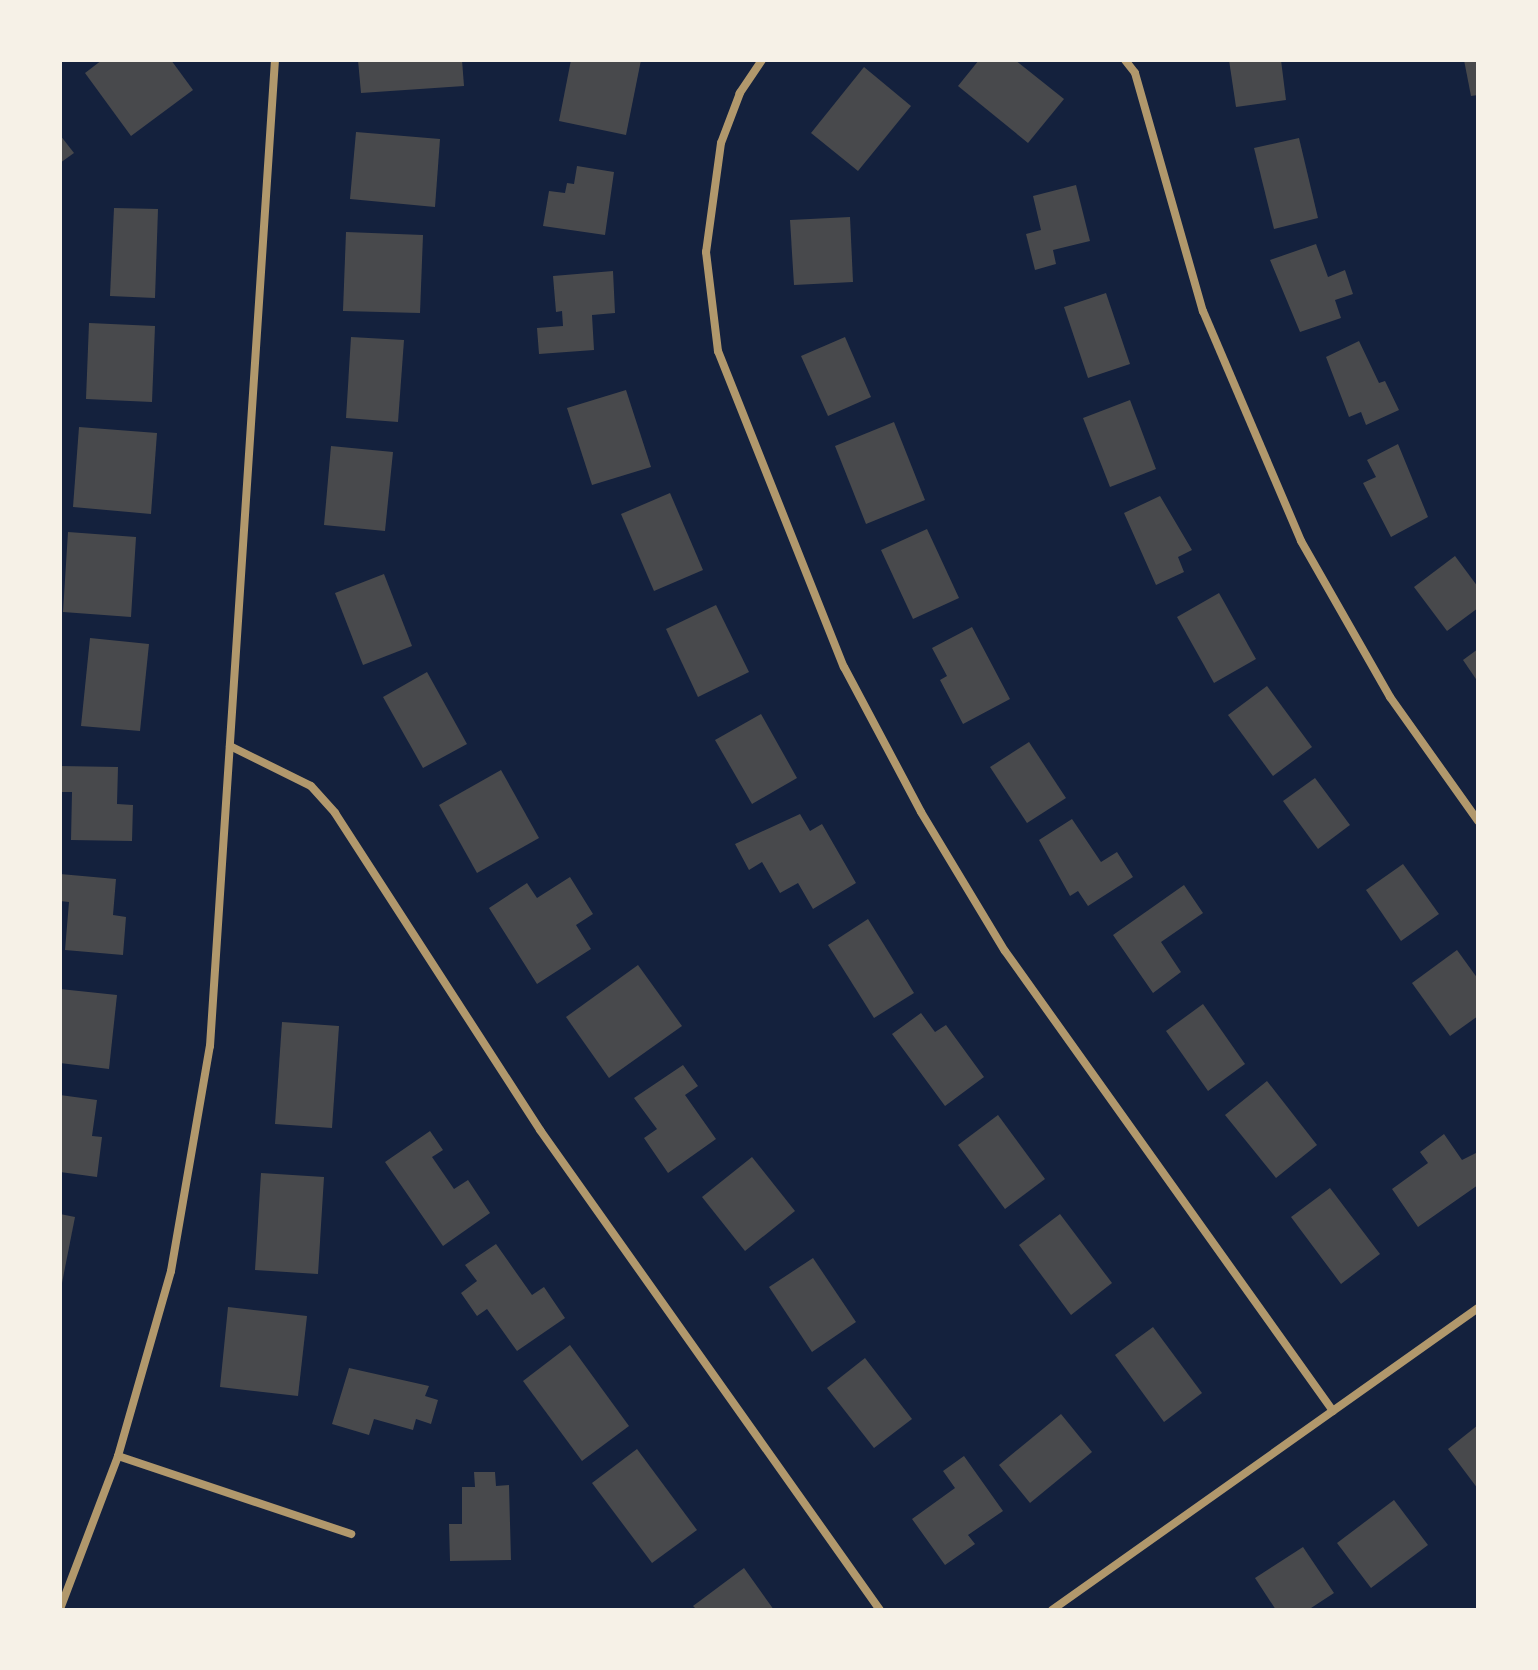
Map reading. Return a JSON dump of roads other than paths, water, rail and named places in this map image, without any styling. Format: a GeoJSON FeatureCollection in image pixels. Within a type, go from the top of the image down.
{"type":"FeatureCollection","features":[{"type":"Feature","properties":{"kind":"street"},"geometry":{"type":"LineString","coordinates":[[60,1609],[118,1456],[171,1271],[210,1046],[275,60]]}},
{"type":"Feature","properties":{"kind":"street"},"geometry":{"type":"LineString","coordinates":[[762,60],[740,93],[721,143],[706,252],[718,351],[844,667],[921,812],[1005,951],[1333,1411]]}},
{"type":"Feature","properties":{"kind":"street"},"geometry":{"type":"LineString","coordinates":[[1125,60],[1135,73],[1203,311],[1301,541],[1390,697],[1478,821]]}},
{"type":"Feature","properties":{"kind":"street"},"geometry":{"type":"LineString","coordinates":[[230,746],[311,786],[335,813],[540,1130],[880,1610]]}},
{"type":"Feature","properties":{"kind":"street"},"geometry":{"type":"LineString","coordinates":[[1052,1610],[1478,1308]]}},
{"type":"Feature","properties":{"kind":"street"},"geometry":{"type":"LineString","coordinates":[[118,1456],[351,1534]]}}]}
